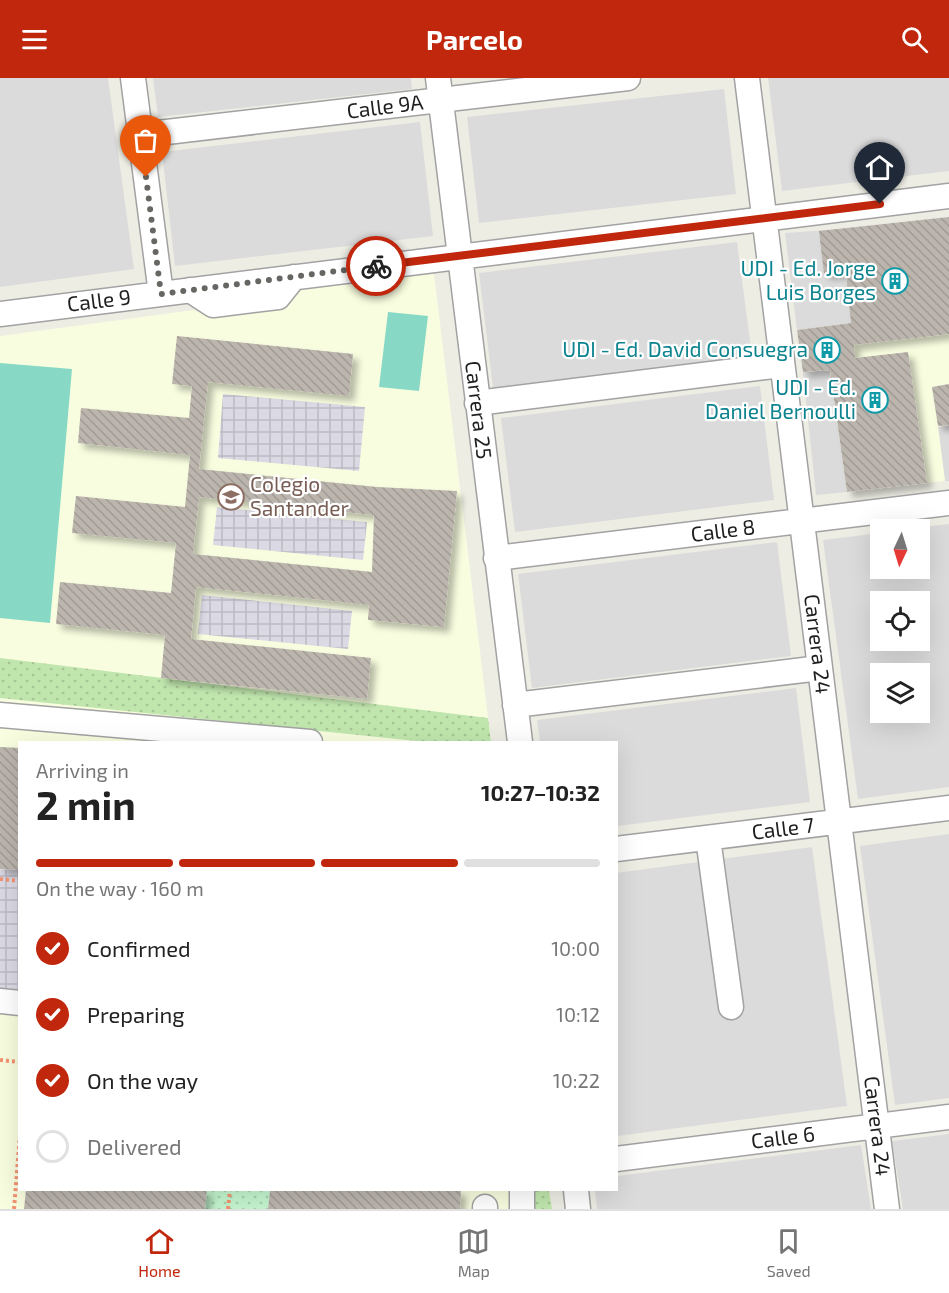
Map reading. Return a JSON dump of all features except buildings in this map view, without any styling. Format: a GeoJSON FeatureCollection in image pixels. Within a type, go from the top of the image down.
{"type":"FeatureCollection","features":[{"type":"Feature","properties":{"kind":"street"},"geometry":{"type":"LineString","coordinates":[[134,78],[161,294]]}},
{"type":"Feature","properties":{"kind":"street","name":"Calle 9A"},"geometry":{"type":"LineString","coordinates":[[141,135],[439,89],[628,78]]}},
{"type":"Feature","properties":{"kind":"street","name":"Carrera 24"},"geometry":{"type":"LineString","coordinates":[[747,78],[887,1209]]}},
{"type":"Feature","properties":{"kind":"street","name":"Carrera 25"},"geometry":{"type":"LineString","coordinates":[[439,89],[520,741]]}},
{"type":"Feature","properties":{"kind":"street","name":"Calle 9"},"geometry":{"type":"LineString","coordinates":[[0,314],[458,255],[949,196]]}},
{"type":"Feature","properties":{"kind":"street"},"geometry":{"type":"LineString","coordinates":[[477,403],[782,365]]}},
{"type":"Feature","properties":{"kind":"street","name":"Calle 8"},"geometry":{"type":"LineString","coordinates":[[496,558],[949,503]]}},
{"type":"Feature","properties":{"kind":"street"},"geometry":{"type":"LineString","coordinates":[[515,705],[820,668]]}},
{"type":"Feature","properties":{"kind":"street"},"geometry":{"type":"LineString","coordinates":[[0,715],[299,741]]}},
{"type":"Feature","properties":{"kind":"street","name":"Calle 7"},"geometry":{"type":"LineString","coordinates":[[618,849],[949,808]]}},
{"type":"Feature","properties":{"kind":"street"},"geometry":{"type":"LineString","coordinates":[[708,838],[731,1007]]}},
{"type":"Feature","properties":{"kind":"street"},"geometry":{"type":"LineString","coordinates":[[0,1001],[18,1003]]}},
{"type":"Feature","properties":{"kind":"street","name":"Calle 6"},"geometry":{"type":"LineString","coordinates":[[618,1159],[949,1117]]}},
{"type":"Feature","properties":{"kind":"street"},"geometry":{"type":"LineString","coordinates":[[522,1191],[522,1209]]}},
{"type":"Feature","properties":{"kind":"street"},"geometry":{"type":"LineString","coordinates":[[576,1191],[578,1209]]}},
{"type":"Feature","properties":{"kind":"path"},"geometry":{"type":"LineString","coordinates":[[0,879],[18,881]]}},
{"type":"Feature","properties":{"kind":"path"},"geometry":{"type":"LineString","coordinates":[[0,1060],[18,1062]]}},
{"type":"Feature","properties":{"kind":"path"},"geometry":{"type":"LineString","coordinates":[[14,1209],[18,1160]]}},
{"type":"Feature","properties":{"kind":"path"},"geometry":{"type":"LineString","coordinates":[[228,1209],[230,1191]]}},
{"type":"Feature","properties":{"kind":"shaded area"},"geometry":{"type":"Polygon","coordinates":[[[0,78],[108,78],[134,269],[0,287],[0,78]]]}},
{"type":"Feature","properties":{"kind":"shaded area"},"geometry":{"type":"Polygon","coordinates":[[[153,78],[411,78],[412,89],[158,117],[153,78]]]}},
{"type":"Feature","properties":{"kind":"shaded area"},"geometry":{"type":"Polygon","coordinates":[[[768,78],[949,78],[949,171],[782,191],[768,78]]]}},
{"type":"Feature","properties":{"kind":"shaded area"},"geometry":{"type":"Polygon","coordinates":[[[724,89],[736,194],[479,223],[467,117],[724,89]]]}},
{"type":"Feature","properties":{"kind":"shaded area"},"geometry":{"type":"Polygon","coordinates":[[[420,122],[433,236],[175,266],[162,152],[420,122]]]}},
{"type":"Feature","properties":{"kind":"shaded area"},"geometry":{"type":"Polygon","coordinates":[[[949,217],[949,425],[938,427],[945,481],[847,492],[830,370],[803,372],[797,330],[851,323],[949,217]]]}},
{"type":"Feature","properties":{"kind":"shaded area"},"geometry":{"type":"Polygon","coordinates":[[[842,229],[851,323],[797,330],[785,233],[842,229]]]}},
{"type":"Feature","properties":{"kind":"shaded area"},"geometry":{"type":"Polygon","coordinates":[[[737,242],[752,356],[493,388],[479,273],[737,242]]]}},
{"type":"Feature","properties":{"kind":"shaded area","name":"Colegio Santander"},"geometry":{"type":"Polygon","coordinates":[[[434,274],[491,741],[18,741],[18,1191],[549,1191],[552,1209],[0,1209],[0,336],[194,310],[208,316],[283,307],[297,289],[434,274]]]}},
{"type":"Feature","properties":{"kind":"shaded area"},"geometry":{"type":"Polygon","coordinates":[[[388,312],[428,316],[419,391],[379,387],[388,312]]]}},
{"type":"Feature","properties":{"kind":"shaded area"},"geometry":{"type":"Polygon","coordinates":[[[0,363],[72,369],[50,623],[0,618],[0,363]]]}},
{"type":"Feature","properties":{"kind":"shaded area"},"geometry":{"type":"Polygon","coordinates":[[[830,370],[847,492],[816,495],[803,372],[830,370]]]}},
{"type":"Feature","properties":{"kind":"shaded area"},"geometry":{"type":"Polygon","coordinates":[[[760,386],[774,500],[515,532],[501,418],[760,386]]]}},
{"type":"Feature","properties":{"kind":"shaded area"},"geometry":{"type":"Polygon","coordinates":[[[223,394],[365,407],[359,471],[218,458],[223,394]]]}},
{"type":"Feature","properties":{"kind":"shaded area"},"geometry":{"type":"Polygon","coordinates":[[[949,425],[949,481],[945,481],[938,426],[949,425]]]}},
{"type":"Feature","properties":{"kind":"shaded area"},"geometry":{"type":"Polygon","coordinates":[[[217,507],[367,522],[363,560],[213,545],[217,507]]]}},
{"type":"Feature","properties":{"kind":"shaded area"},"geometry":{"type":"Polygon","coordinates":[[[949,524],[949,787],[858,799],[823,540],[870,534],[870,579],[930,579],[930,526],[949,524]]]}},
{"type":"Feature","properties":{"kind":"shaded area"},"geometry":{"type":"Polygon","coordinates":[[[777,542],[791,656],[532,688],[518,574],[777,542]]]}},
{"type":"Feature","properties":{"kind":"shaded area"},"geometry":{"type":"Polygon","coordinates":[[[202,595],[352,611],[348,649],[198,634],[202,595]]]}},
{"type":"Feature","properties":{"kind":"shaded area"},"geometry":{"type":"Polygon","coordinates":[[[796,688],[810,802],[618,826],[618,741],[540,741],[537,720],[796,688]]]}},
{"type":"Feature","properties":{"kind":"shaded area"},"geometry":{"type":"Polygon","coordinates":[[[949,834],[949,1098],[895,1105],[860,846],[949,834]]]}},
{"type":"Feature","properties":{"kind":"shaded area"},"geometry":{"type":"Polygon","coordinates":[[[812,847],[847,1106],[618,1136],[618,873],[812,847]]]}},
{"type":"Feature","properties":{"kind":"shaded area"},"geometry":{"type":"Polygon","coordinates":[[[0,869],[18,870],[18,990],[0,989],[0,869]]]}},
{"type":"Feature","properties":{"kind":"shaded area"},"geometry":{"type":"Polygon","coordinates":[[[949,1134],[949,1209],[903,1209],[892,1141],[949,1134]]]}},
{"type":"Feature","properties":{"kind":"shaded area"},"geometry":{"type":"Polygon","coordinates":[[[861,1145],[871,1209],[597,1209],[595,1191],[618,1191],[618,1176],[861,1145]]]}},
{"type":"Feature","properties":{"kind":"green space"},"geometry":{"type":"Polygon","coordinates":[[[0,658],[488,718],[491,741],[416,741],[0,698],[0,658]]]}},
{"type":"Feature","properties":{"kind":"green space"},"geometry":{"type":"Polygon","coordinates":[[[207,1191],[270,1191],[268,1209],[205,1209],[207,1191]]]}},
{"type":"Feature","properties":{"kind":"green space"},"geometry":{"type":"Polygon","coordinates":[[[534,1191],[549,1191],[552,1209],[534,1209],[534,1191]]]}},
{"type":"Feature","properties":{"kind":"way so far"},"geometry":{"type":"LineString","coordinates":[[146,177],[161,294],[376,266]]}},
{"type":"Feature","properties":{"kind":"place","name":"UDI - Ed. Jorge Luis Borges"},"geometry":{"type":"Point","coordinates":[895,281]}},
{"type":"Feature","properties":{"kind":"place","name":"UDI - Ed. David Consuegra"},"geometry":{"type":"Point","coordinates":[827,350]}},
{"type":"Feature","properties":{"kind":"place","name":"UDI - Ed. Daniel Bernoulli"},"geometry":{"type":"Point","coordinates":[875,400]}},
{"type":"Feature","properties":{"kind":"place","name":"Colegio Santander"},"geometry":{"type":"Point","coordinates":[231,497]}},
{"type":"Feature","properties":{"kind":"route"},"geometry":{"type":"LineString","coordinates":[[376,266],[880,204]]}}]}
